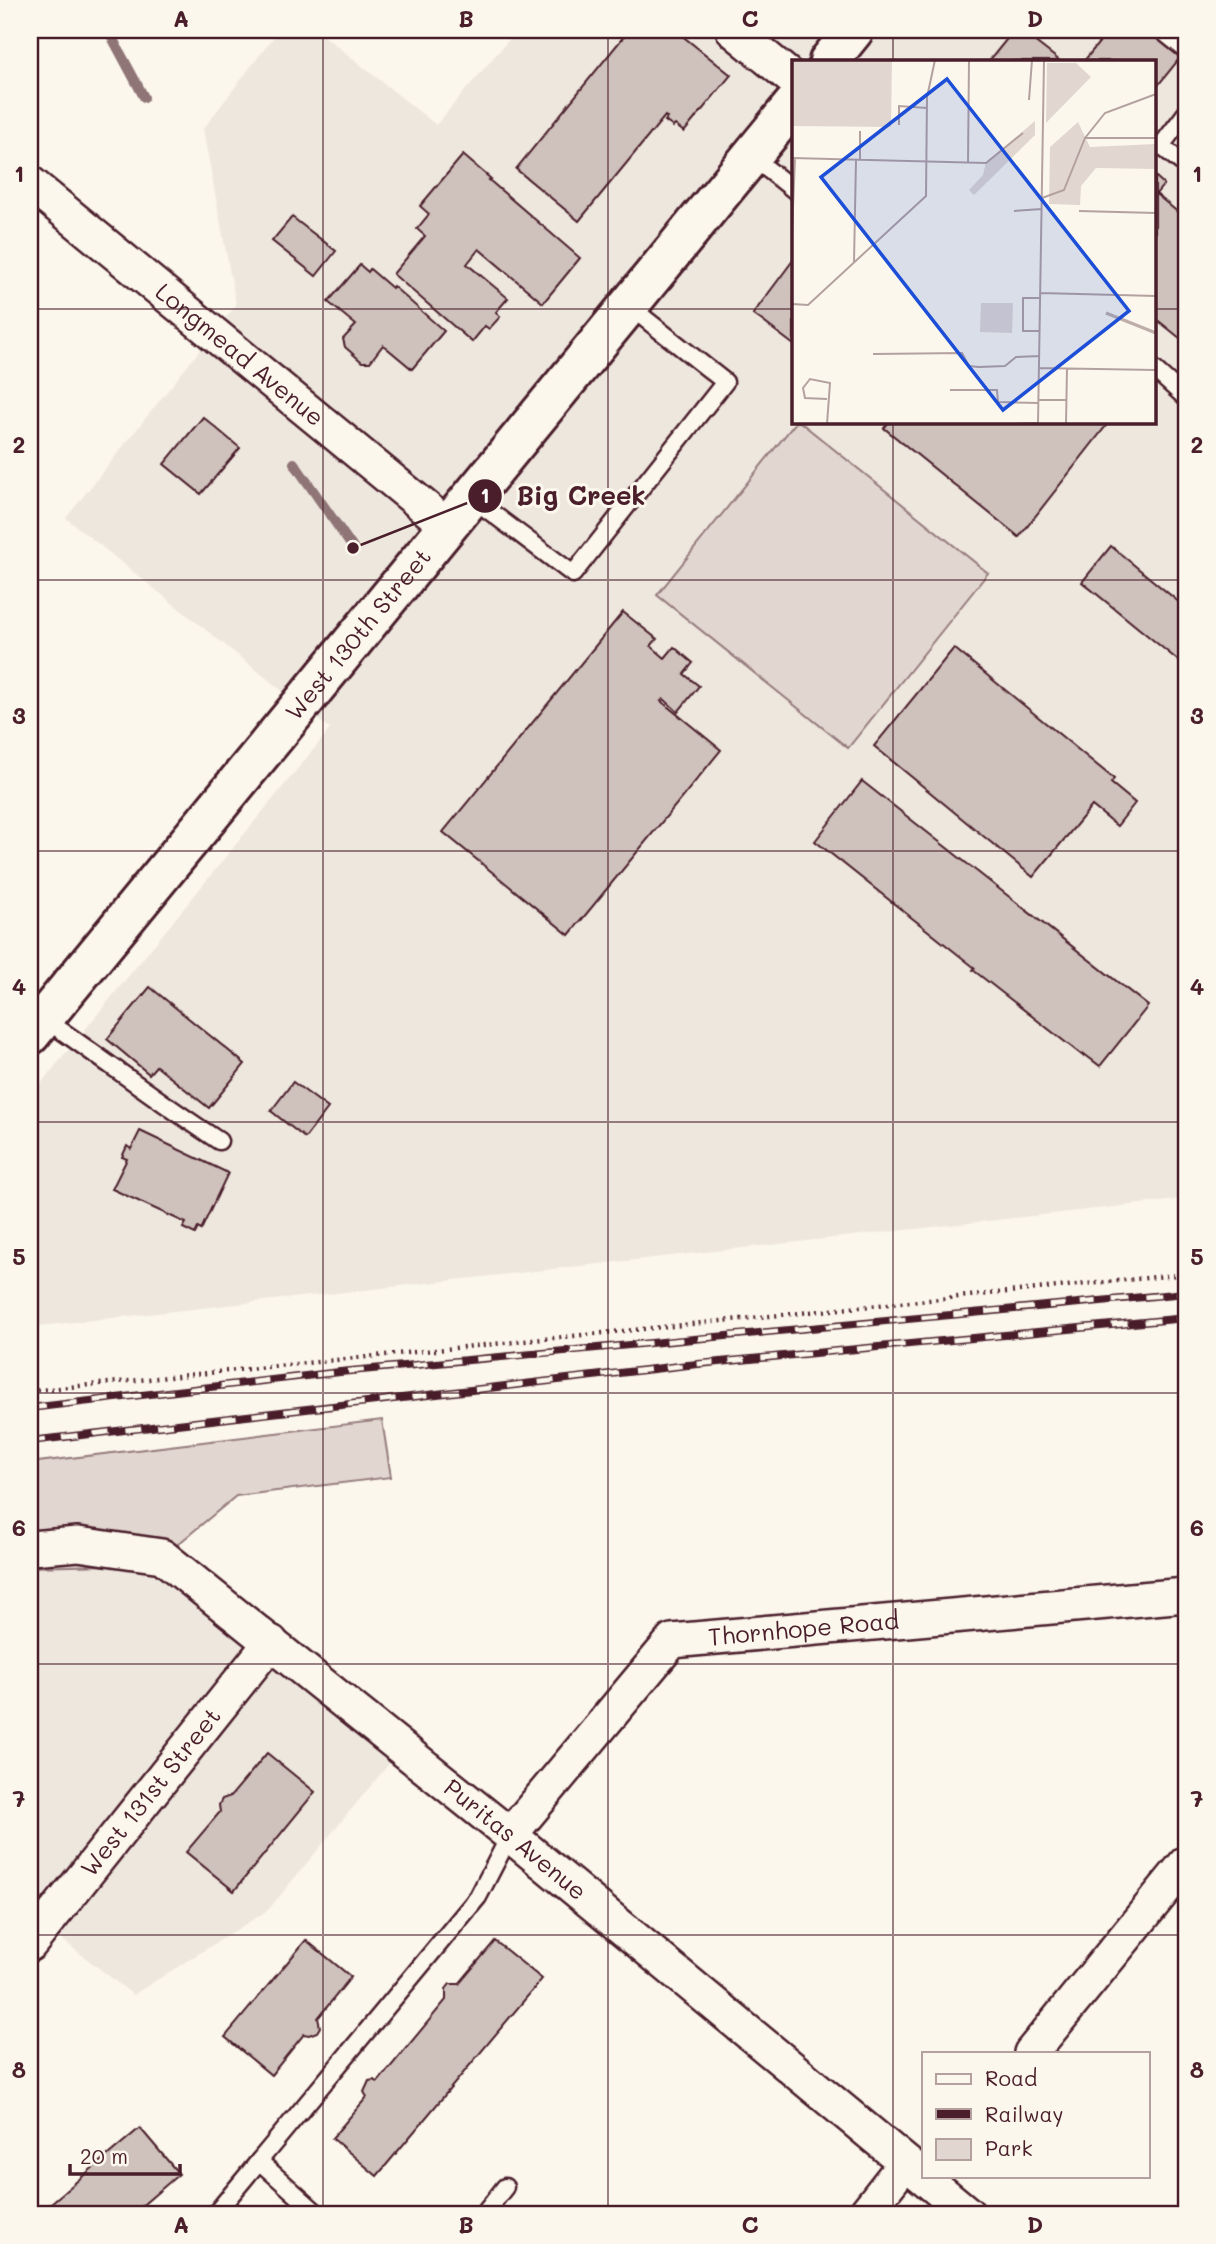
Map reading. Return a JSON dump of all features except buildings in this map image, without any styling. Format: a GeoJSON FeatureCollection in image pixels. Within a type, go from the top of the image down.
{"type":"FeatureCollection","features":[{"type":"Feature","properties":{"kind":"main road"},"geometry":{"type":"LineString","coordinates":[[830,60],[854,30]]}},
{"type":"Feature","properties":{"kind":"main road","name":"West 130th Street"},"geometry":{"type":"LineString","coordinates":[[36,1027],[792,106]]}},
{"type":"Feature","properties":{"kind":"street"},"geometry":{"type":"LineString","coordinates":[[733,30],[792,78]]}},
{"type":"Feature","properties":{"kind":"street","name":"Longmead Avenue"},"geometry":{"type":"LineString","coordinates":[[30,183],[460,512]]}},
{"type":"Feature","properties":{"kind":"street","name":"Puritas Avenue"},"geometry":{"type":"LineString","coordinates":[[30,1548],[78,1544],[162,1556],[510,1835],[921,2173]]}},
{"type":"Feature","properties":{"kind":"street","name":"Thornhope Road"},"geometry":{"type":"LineString","coordinates":[[510,1835],[672,1641],[1186,1595]]}},
{"type":"Feature","properties":{"kind":"street","name":"West 131st Street"},"geometry":{"type":"LineString","coordinates":[[30,1944],[271,1642]]}},
{"type":"Feature","properties":{"kind":"street"},"geometry":{"type":"LineString","coordinates":[[1032,2052],[1186,1863]]}},
{"type":"Feature","properties":{"kind":"street"},"geometry":{"type":"LineString","coordinates":[[864,2214],[921,2173]]}},
{"type":"Feature","properties":{"kind":"street","name":"Puritas Avenue"},"geometry":{"type":"LineString","coordinates":[[927,2178],[968,2214]]}},
{"type":"Feature","properties":{"kind":"lane"},"geometry":{"type":"LineString","coordinates":[[1161,30],[1186,50]]}},
{"type":"Feature","properties":{"kind":"lane"},"geometry":{"type":"LineString","coordinates":[[1186,113],[1161,146],[1186,166]]}},
{"type":"Feature","properties":{"kind":"lane"},"geometry":{"type":"LineString","coordinates":[[751,156],[792,188]]}},
{"type":"Feature","properties":{"kind":"lane"},"geometry":{"type":"LineString","coordinates":[[460,512],[573,574],[725,382],[629,306]]}},
{"type":"Feature","properties":{"kind":"lane"},"geometry":{"type":"LineString","coordinates":[[1156,371],[1186,398]]}},
{"type":"Feature","properties":{"kind":"lane"},"geometry":{"type":"LineString","coordinates":[[36,1027],[99,1056],[168,1108],[219,1141]]}},
{"type":"Feature","properties":{"kind":"lane"},"geometry":{"type":"LineString","coordinates":[[215,2214],[478,1897],[510,1835]]}},
{"type":"Feature","properties":{"kind":"lane"},"geometry":{"type":"LineString","coordinates":[[259,2161],[318,2214]]}},
{"type":"Feature","properties":{"kind":"lane"},"geometry":{"type":"LineString","coordinates":[[484,2214],[505,2187]]}},
{"type":"Feature","properties":{"kind":"path"},"geometry":{"type":"LineString","coordinates":[[30,1391],[1186,1274]]}},
{"type":"Feature","properties":{"kind":"shaded area"},"geometry":{"type":"Polygon","coordinates":[[[279,30],[317,30],[436,125],[517,30],[1186,30],[1186,1199],[30,1327],[30,1097],[330,729],[66,518],[236,305],[203,129],[279,30]]]}},
{"type":"Feature","properties":{"kind":"shaded area"},"geometry":{"type":"Polygon","coordinates":[[[154,1564],[393,1759],[268,1910],[133,1995],[35,1918],[30,1924],[30,1567],[154,1564]]]}},
{"type":"Feature","properties":{"kind":"green space"},"geometry":{"type":"Polygon","coordinates":[[[794,424],[802,424],[988,573],[848,748],[657,595],[794,424]]]}},
{"type":"Feature","properties":{"kind":"green space"},"geometry":{"type":"Polygon","coordinates":[[[382,1420],[391,1477],[236,1496],[154,1564],[30,1567],[30,1463],[382,1420]]]}},
{"type":"Feature","properties":{"kind":"waterway"},"geometry":{"type":"LineString","coordinates":[[108,30],[144,97]]}},
{"type":"Feature","properties":{"kind":"waterway"},"geometry":{"type":"LineString","coordinates":[[294,463],[353,548]]}},
{"type":"Feature","properties":{"kind":"railway"},"geometry":{"type":"LineString","coordinates":[[30,1408],[340,1372],[1186,1293]]}},
{"type":"Feature","properties":{"kind":"railway"},"geometry":{"type":"LineString","coordinates":[[30,1441],[688,1365],[1186,1318]]}},
{"type":"Feature","properties":{"kind":"place","name":"Big Creek"},"geometry":{"type":"Point","coordinates":[353,548]}}]}
